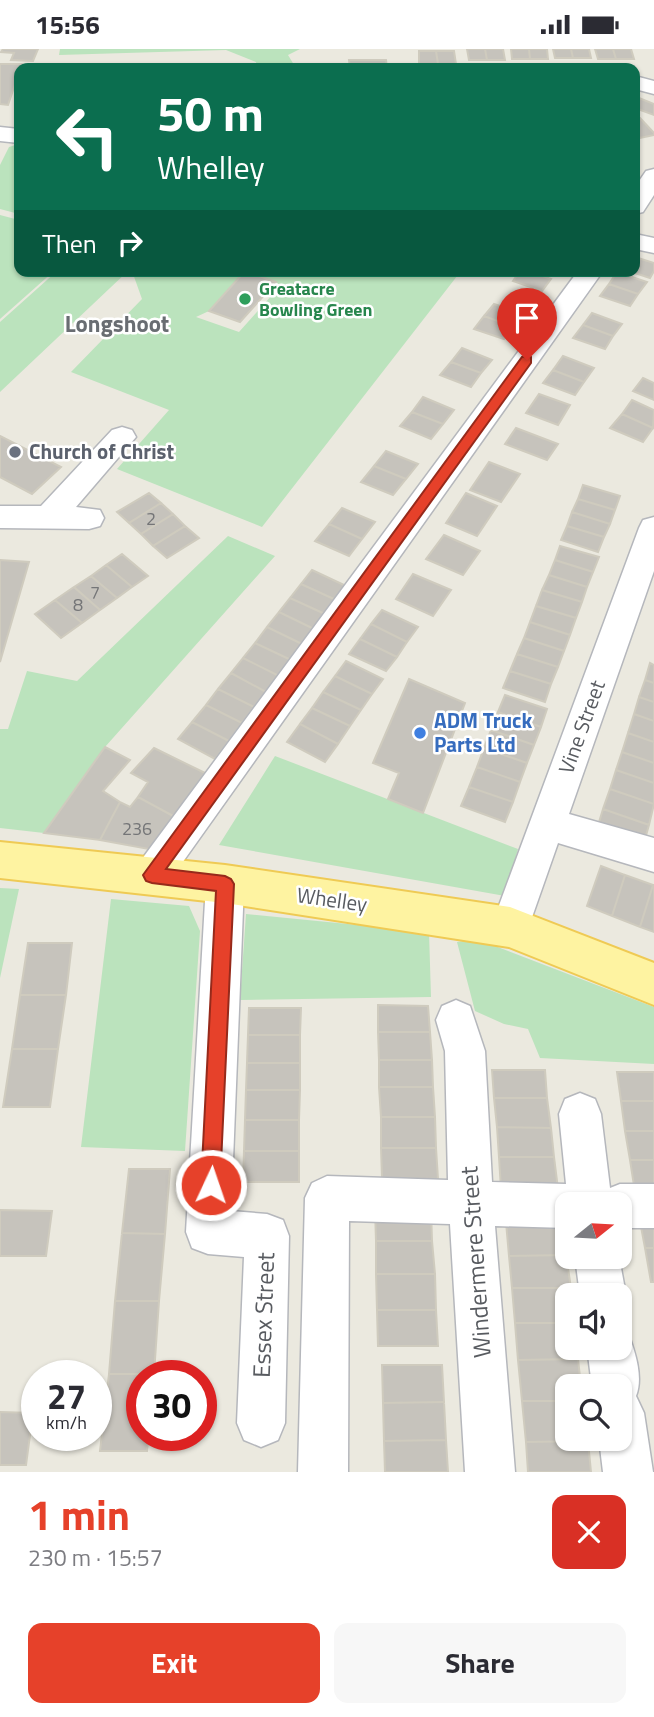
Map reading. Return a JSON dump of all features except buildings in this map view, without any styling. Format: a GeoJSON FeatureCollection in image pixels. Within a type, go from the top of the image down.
{"type":"FeatureCollection","features":[{"type":"Feature","properties":{"kind":"main road","name":"Whelley"},"geometry":{"type":"LineString","coordinates":[[0,860],[225,884],[510,927],[654,984]]}},
{"type":"Feature","properties":{"kind":"street"},"geometry":{"type":"LineString","coordinates":[[640,199],[654,176]]}},
{"type":"Feature","properties":{"kind":"street"},"geometry":{"type":"LineString","coordinates":[[152,875],[588,277]]}},
{"type":"Feature","properties":{"kind":"street"},"geometry":{"type":"LineString","coordinates":[[48,518],[122,437]]}},
{"type":"Feature","properties":{"kind":"street"},"geometry":{"type":"LineString","coordinates":[[0,517],[89,518]]}},
{"type":"Feature","properties":{"kind":"street","name":"Vine Street"},"geometry":{"type":"LineString","coordinates":[[510,927],[654,528]]}},
{"type":"Feature","properties":{"kind":"street"},"geometry":{"type":"LineString","coordinates":[[548,824],[654,855]]}},
{"type":"Feature","properties":{"kind":"street","name":"Essex Street"},"geometry":{"type":"LineString","coordinates":[[225,884],[208,1232],[267,1236],[261,1423]]}},
{"type":"Feature","properties":{"kind":"street","name":"Windermere Street"},"geometry":{"type":"LineString","coordinates":[[470,1039],[471,1205],[490,1472]]}},
{"type":"Feature","properties":{"kind":"street"},"geometry":{"type":"LineString","coordinates":[[580,1114],[589,1192]]}},
{"type":"Feature","properties":{"kind":"street"},"geometry":{"type":"LineString","coordinates":[[323,1472],[327,1198],[555,1206]]}},
{"type":"Feature","properties":{"kind":"street"},"geometry":{"type":"LineString","coordinates":[[632,1206],[654,1206]]}},
{"type":"Feature","properties":{"kind":"street"},"geometry":{"type":"LineString","coordinates":[[625,1451],[628,1472]]}},
{"type":"Feature","properties":{"kind":"green space"},"geometry":{"type":"Polygon","coordinates":[[[60,49],[300,49],[288,55],[293,63],[256,63],[226,50],[59,55],[60,49]]]}},
{"type":"Feature","properties":{"kind":"green space"},"geometry":{"type":"Polygon","coordinates":[[[14,146],[14,213],[0,209],[0,165],[9,147],[14,146]]]}},
{"type":"Feature","properties":{"kind":"green space"},"geometry":{"type":"Polygon","coordinates":[[[0,215],[14,219],[14,277],[47,277],[0,319],[0,215]]]}},
{"type":"Feature","properties":{"kind":"green space"},"geometry":{"type":"Polygon","coordinates":[[[50,277],[122,277],[0,392],[0,322],[50,277]]]}},
{"type":"Feature","properties":{"kind":"green space"},"geometry":{"type":"Polygon","coordinates":[[[134,277],[240,277],[209,311],[196,317],[239,332],[280,286],[260,277],[456,277],[262,527],[117,469],[169,410],[71,372],[142,299],[134,277]]]}},
{"type":"Feature","properties":{"kind":"green space"},"geometry":{"type":"Polygon","coordinates":[[[228,536],[275,556],[105,747],[44,833],[0,828],[0,729],[8,729],[27,671],[77,681],[228,536]]]}},
{"type":"Feature","properties":{"kind":"green space"},"geometry":{"type":"Polygon","coordinates":[[[275,756],[518,849],[505,896],[219,845],[275,756]]]}},
{"type":"Feature","properties":{"kind":"green space"},"geometry":{"type":"Polygon","coordinates":[[[0,888],[19,889],[0,978],[0,888]]]}},
{"type":"Feature","properties":{"kind":"green space"},"geometry":{"type":"Polygon","coordinates":[[[111,899],[189,906],[200,931],[185,1151],[81,1147],[111,899]]]}},
{"type":"Feature","properties":{"kind":"green space"},"geometry":{"type":"Polygon","coordinates":[[[246,914],[429,932],[431,997],[240,1000],[246,914]]]}},
{"type":"Feature","properties":{"kind":"green space"},"geometry":{"type":"Polygon","coordinates":[[[477,939],[654,1007],[654,1064],[540,1058],[528,1029],[504,1024],[475,1011],[457,942],[477,939]]]}},
{"type":"Feature","properties":{"kind":"place","name":"Greatacre Bowling Green"},"geometry":{"type":"Point","coordinates":[245,299]}},
{"type":"Feature","properties":{"kind":"place","name":"Church of Christ"},"geometry":{"type":"Point","coordinates":[15,452]}},
{"type":"Feature","properties":{"kind":"place","name":"ADM Truck Parts Ltd"},"geometry":{"type":"Point","coordinates":[420,733]}},
{"type":"Feature","properties":{"kind":"district","name":"Longshoot"},"geometry":{"type":"Point","coordinates":[117,324]}},
{"type":"Feature","properties":{"kind":"route"},"geometry":{"type":"LineString","coordinates":[[211,1185],[225,884],[152,875],[527,360]]}}]}
